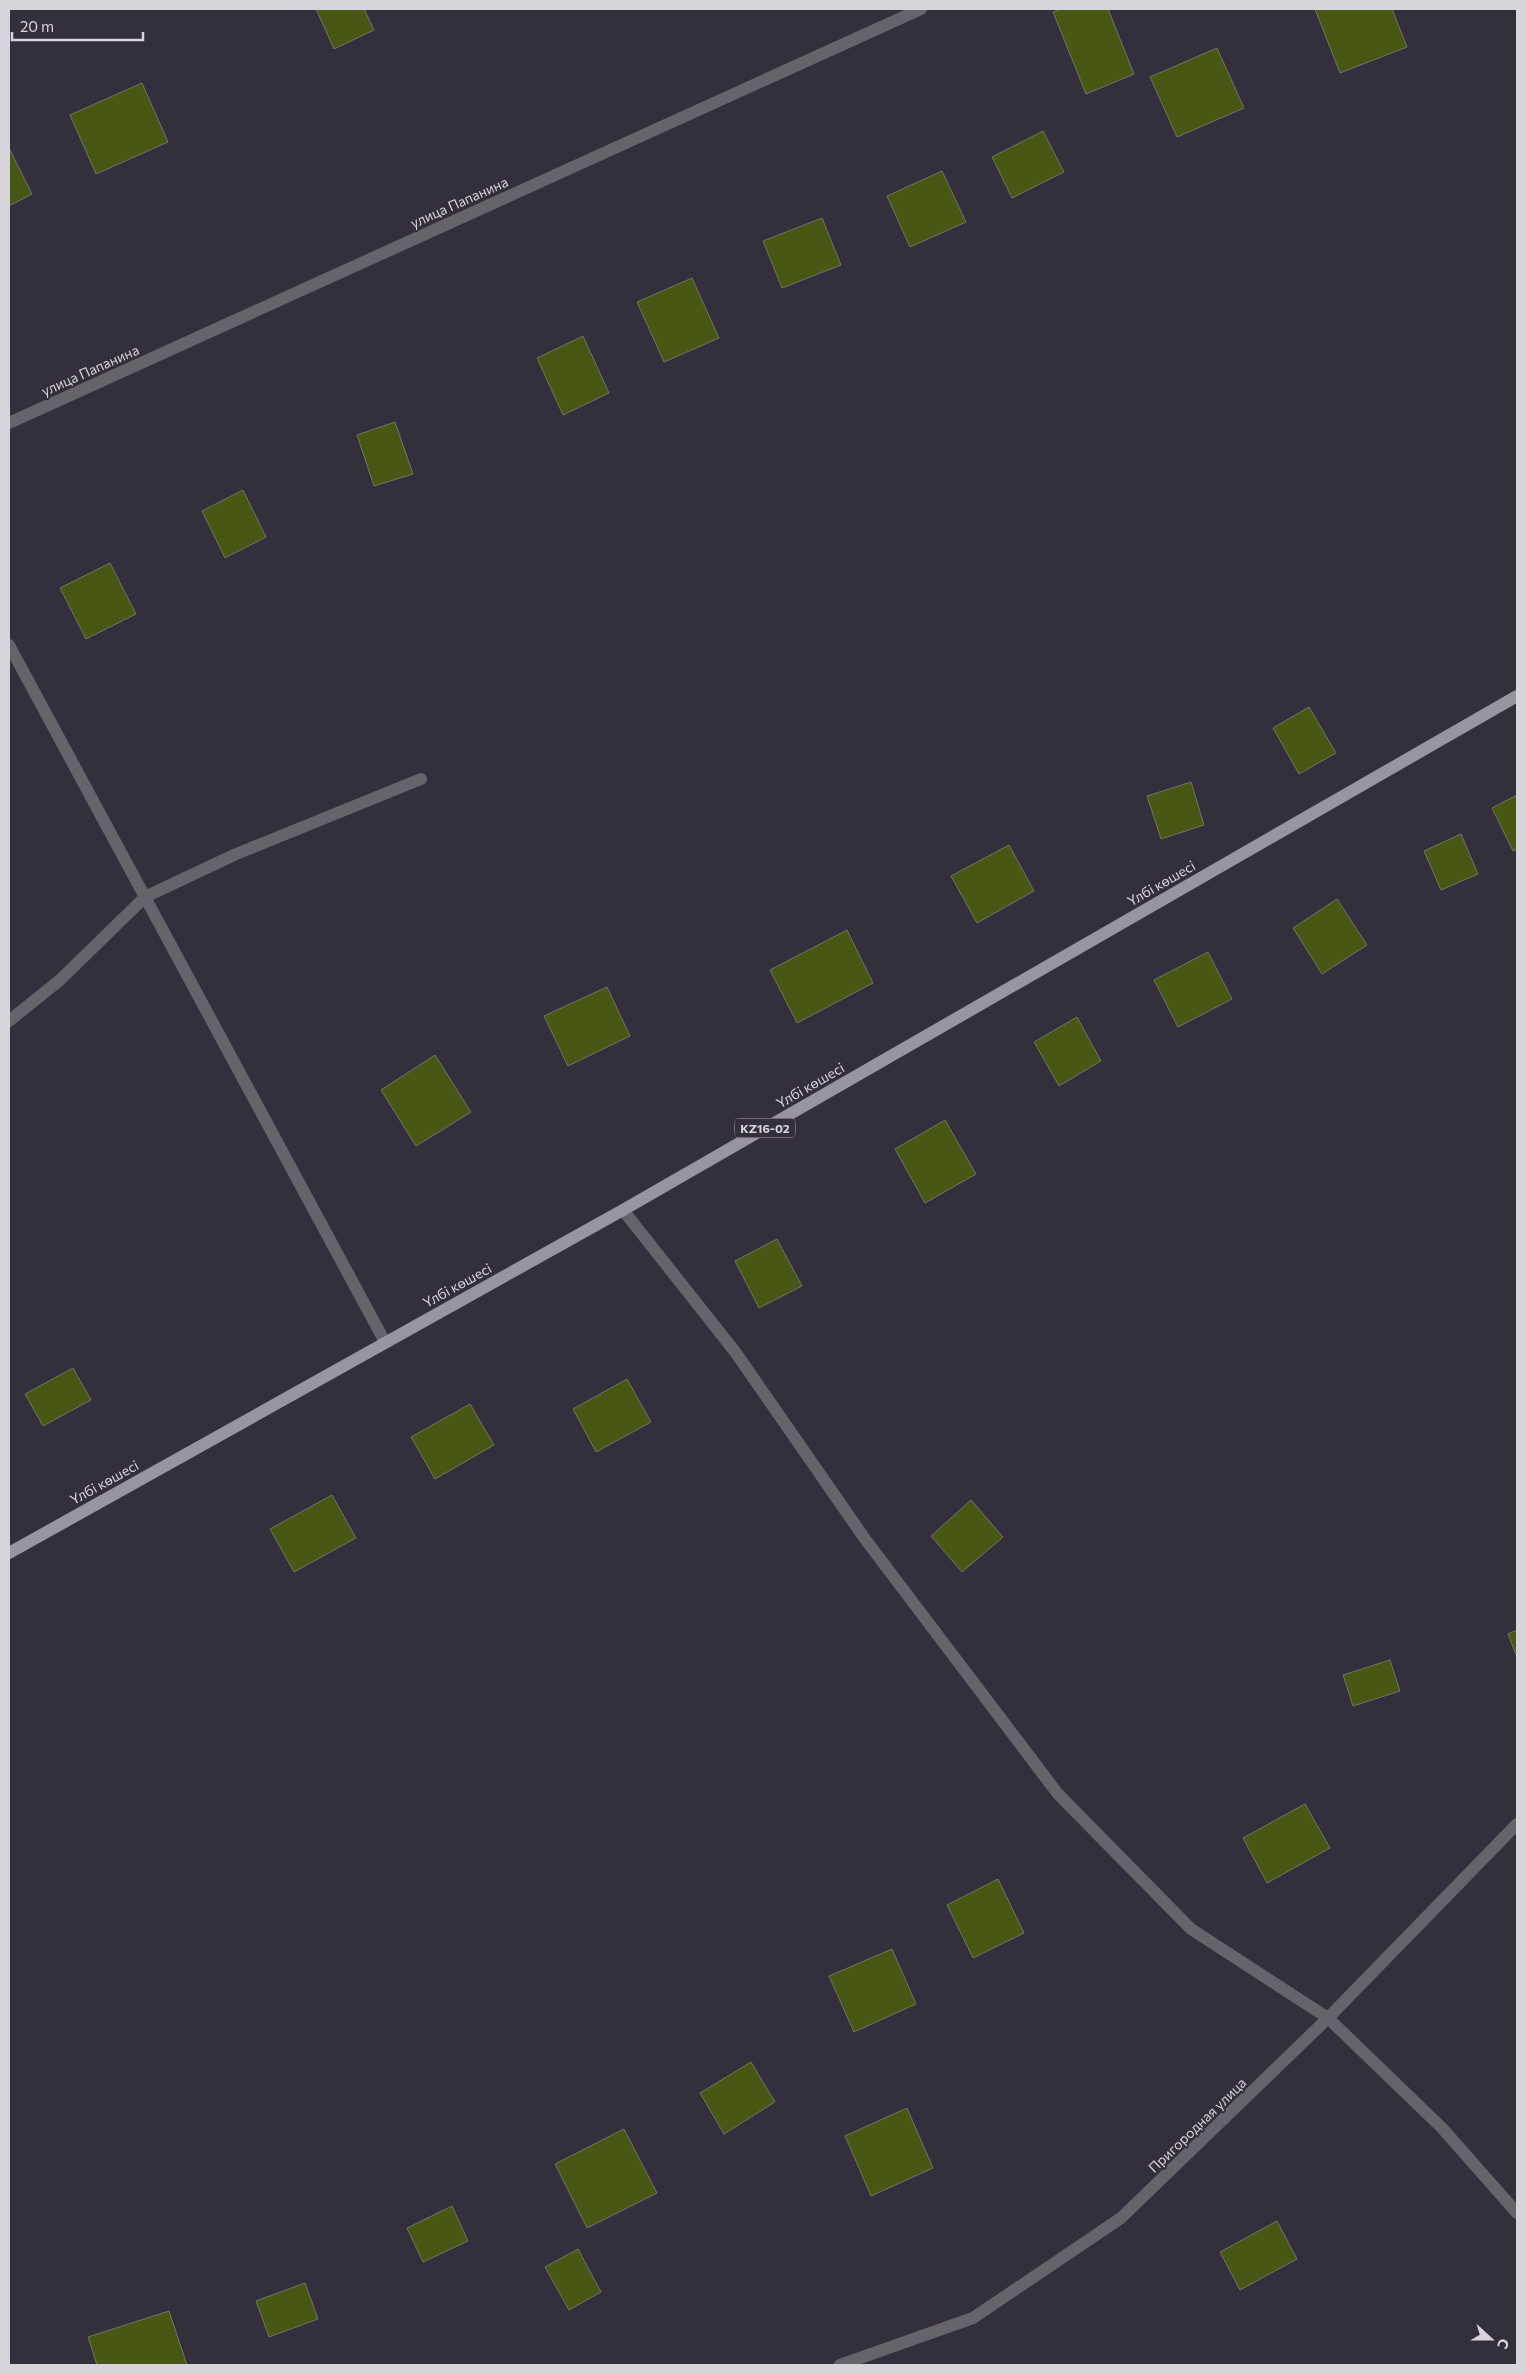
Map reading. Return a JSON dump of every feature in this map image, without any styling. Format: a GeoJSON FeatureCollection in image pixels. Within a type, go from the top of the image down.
{"type":"FeatureCollection","features":[{"type":"Feature","properties":{"kind":"main road","name":"Үлбі көшесі"},"geometry":{"type":"LineString","coordinates":[[9,1553],[623,1210],[1517,696]]}},
{"type":"Feature","properties":{"kind":"street","name":"улица Папанина"},"geometry":{"type":"LineString","coordinates":[[9,423],[921,9]]}},
{"type":"Feature","properties":{"kind":"street"},"geometry":{"type":"LineString","coordinates":[[9,645],[385,1342]]}},
{"type":"Feature","properties":{"kind":"street"},"geometry":{"type":"LineString","coordinates":[[9,1021],[60,980],[145,897],[234,855],[421,779]]}},
{"type":"Feature","properties":{"kind":"street"},"geometry":{"type":"LineString","coordinates":[[623,1210],[736,1353],[864,1539],[1058,1794],[1190,1929],[1328,2018],[1442,2128],[1517,2213]]}},
{"type":"Feature","properties":{"kind":"street","name":"Пригородная улица"},"geometry":{"type":"LineString","coordinates":[[840,2365],[973,2318],[1121,2218],[1328,2018],[1517,1824]]}},
{"type":"Feature","properties":{"kind":"building"},"geometry":{"type":"Polygon","coordinates":[[[316,9],[364,9],[374,30],[334,49],[316,9]]]}},
{"type":"Feature","properties":{"kind":"building"},"geometry":{"type":"Polygon","coordinates":[[[1061,9],[1108,9],[1134,74],[1086,94],[1053,12],[1061,9]]]}},
{"type":"Feature","properties":{"kind":"building"},"geometry":{"type":"Polygon","coordinates":[[[1315,9],[1392,9],[1407,47],[1340,73],[1315,9]]]}},
{"type":"Feature","properties":{"kind":"building"},"geometry":{"type":"Polygon","coordinates":[[[1217,48],[1244,108],[1177,137],[1150,77],[1217,48]]]}},
{"type":"Feature","properties":{"kind":"building"},"geometry":{"type":"Polygon","coordinates":[[[142,83],[168,142],[96,174],[70,115],[142,83]]]}},
{"type":"Feature","properties":{"kind":"building"},"geometry":{"type":"Polygon","coordinates":[[[1043,131],[1064,172],[1012,198],[992,157],[1043,131]]]}},
{"type":"Feature","properties":{"kind":"building"},"geometry":{"type":"Polygon","coordinates":[[[9,148],[32,194],[9,206],[9,148]]]}},
{"type":"Feature","properties":{"kind":"building"},"geometry":{"type":"Polygon","coordinates":[[[942,171],[966,222],[910,247],[887,196],[942,171]]]}},
{"type":"Feature","properties":{"kind":"building"},"geometry":{"type":"Polygon","coordinates":[[[822,218],[841,265],[782,288],[763,241],[822,218]]]}},
{"type":"Feature","properties":{"kind":"building"},"geometry":{"type":"Polygon","coordinates":[[[692,278],[719,338],[664,362],[637,302],[692,278]]]}},
{"type":"Feature","properties":{"kind":"building"},"geometry":{"type":"Polygon","coordinates":[[[583,336],[609,393],[563,415],[537,358],[583,336]]]}},
{"type":"Feature","properties":{"kind":"building"},"geometry":{"type":"Polygon","coordinates":[[[395,422],[413,474],[374,486],[357,435],[395,422]]]}},
{"type":"Feature","properties":{"kind":"building"},"geometry":{"type":"Polygon","coordinates":[[[243,490],[266,537],[225,558],[202,511],[243,490]]]}},
{"type":"Feature","properties":{"kind":"building"},"geometry":{"type":"Polygon","coordinates":[[[110,563],[136,614],[86,639],[60,588],[110,563]]]}},
{"type":"Feature","properties":{"kind":"building"},"geometry":{"type":"Polygon","coordinates":[[[1309,707],[1336,753],[1299,774],[1273,728],[1309,707]]]}},
{"type":"Feature","properties":{"kind":"building"},"geometry":{"type":"Polygon","coordinates":[[[1191,782],[1204,825],[1161,839],[1147,796],[1191,782]]]}},
{"type":"Feature","properties":{"kind":"building"},"geometry":{"type":"Polygon","coordinates":[[[1517,795],[1517,849],[1513,851],[1492,808],[1517,795]]]}},
{"type":"Feature","properties":{"kind":"building"},"geometry":{"type":"Polygon","coordinates":[[[1461,834],[1478,874],[1441,890],[1424,851],[1461,834]]]}},
{"type":"Feature","properties":{"kind":"building"},"geometry":{"type":"Polygon","coordinates":[[[1009,845],[1034,891],[977,923],[951,876],[1009,845]]]}},
{"type":"Feature","properties":{"kind":"building"},"geometry":{"type":"Polygon","coordinates":[[[1337,899],[1367,945],[1322,974],[1293,928],[1337,899]]]}},
{"type":"Feature","properties":{"kind":"building"},"geometry":{"type":"Polygon","coordinates":[[[847,930],[873,983],[797,1023],[770,970],[847,930]]]}},
{"type":"Feature","properties":{"kind":"building"},"geometry":{"type":"Polygon","coordinates":[[[1208,952],[1232,999],[1178,1027],[1154,980],[1208,952]]]}},
{"type":"Feature","properties":{"kind":"building"},"geometry":{"type":"Polygon","coordinates":[[[607,987],[630,1036],[568,1066],[544,1016],[607,987]]]}},
{"type":"Feature","properties":{"kind":"building"},"geometry":{"type":"Polygon","coordinates":[[[1077,1017],[1101,1061],[1059,1086],[1034,1042],[1077,1017]]]}},
{"type":"Feature","properties":{"kind":"building"},"geometry":{"type":"Polygon","coordinates":[[[435,1055],[471,1112],[416,1146],[381,1090],[435,1055]]]}},
{"type":"Feature","properties":{"kind":"building"},"geometry":{"type":"Polygon","coordinates":[[[945,1120],[976,1174],[925,1203],[895,1149],[945,1120]]]}},
{"type":"Feature","properties":{"kind":"building"},"geometry":{"type":"Polygon","coordinates":[[[777,1239],[802,1286],[759,1308],[735,1261],[777,1239]]]}},
{"type":"Feature","properties":{"kind":"building"},"geometry":{"type":"Polygon","coordinates":[[[73,1368],[91,1400],[43,1426],[25,1394],[73,1368]]]}},
{"type":"Feature","properties":{"kind":"building"},"geometry":{"type":"Polygon","coordinates":[[[627,1379],[651,1422],[596,1452],[573,1409],[627,1379]]]}},
{"type":"Feature","properties":{"kind":"building"},"geometry":{"type":"Polygon","coordinates":[[[470,1404],[494,1445],[435,1479],[411,1437],[470,1404]]]}},
{"type":"Feature","properties":{"kind":"building"},"geometry":{"type":"Polygon","coordinates":[[[332,1495],[356,1538],[294,1572],[270,1529],[332,1495]]]}},
{"type":"Feature","properties":{"kind":"building"},"geometry":{"type":"Polygon","coordinates":[[[971,1500],[1003,1537],[962,1572],[931,1536],[971,1500]]]}},
{"type":"Feature","properties":{"kind":"building"},"geometry":{"type":"Polygon","coordinates":[[[1517,1630],[1517,1657],[1508,1634],[1517,1630]]]}},
{"type":"Feature","properties":{"kind":"building"},"geometry":{"type":"Polygon","coordinates":[[[1390,1660],[1400,1691],[1353,1706],[1343,1675],[1390,1660]]]}},
{"type":"Feature","properties":{"kind":"building"},"geometry":{"type":"Polygon","coordinates":[[[1305,1804],[1330,1848],[1267,1883],[1243,1838],[1305,1804]]]}},
{"type":"Feature","properties":{"kind":"building"},"geometry":{"type":"Polygon","coordinates":[[[998,1879],[1024,1933],[973,1958],[947,1905],[998,1879]]]}},
{"type":"Feature","properties":{"kind":"building"},"geometry":{"type":"Polygon","coordinates":[[[892,1949],[916,2004],[854,2032],[829,1976],[892,1949]]]}},
{"type":"Feature","properties":{"kind":"building"},"geometry":{"type":"Polygon","coordinates":[[[751,2062],[775,2102],[724,2134],[700,2093],[751,2062]]]}},
{"type":"Feature","properties":{"kind":"building"},"geometry":{"type":"Polygon","coordinates":[[[907,2108],[933,2168],[871,2196],[845,2136],[907,2108]]]}},
{"type":"Feature","properties":{"kind":"building"},"geometry":{"type":"Polygon","coordinates":[[[624,2129],[657,2193],[587,2228],[555,2164],[624,2129]]]}},
{"type":"Feature","properties":{"kind":"building"},"geometry":{"type":"Polygon","coordinates":[[[452,2206],[468,2241],[423,2262],[407,2228],[452,2206]]]}},
{"type":"Feature","properties":{"kind":"building"},"geometry":{"type":"Polygon","coordinates":[[[1277,2221],[1297,2259],[1240,2290],[1220,2252],[1277,2221]]]}},
{"type":"Feature","properties":{"kind":"building"},"geometry":{"type":"Polygon","coordinates":[[[578,2249],[601,2292],[569,2310],[545,2267],[578,2249]]]}},
{"type":"Feature","properties":{"kind":"building"},"geometry":{"type":"Polygon","coordinates":[[[305,2283],[318,2319],[269,2337],[256,2301],[305,2283]]]}},
{"type":"Feature","properties":{"kind":"building"},"geometry":{"type":"Polygon","coordinates":[[[169,2311],[187,2365],[97,2365],[88,2337],[169,2311]]]}}]}
